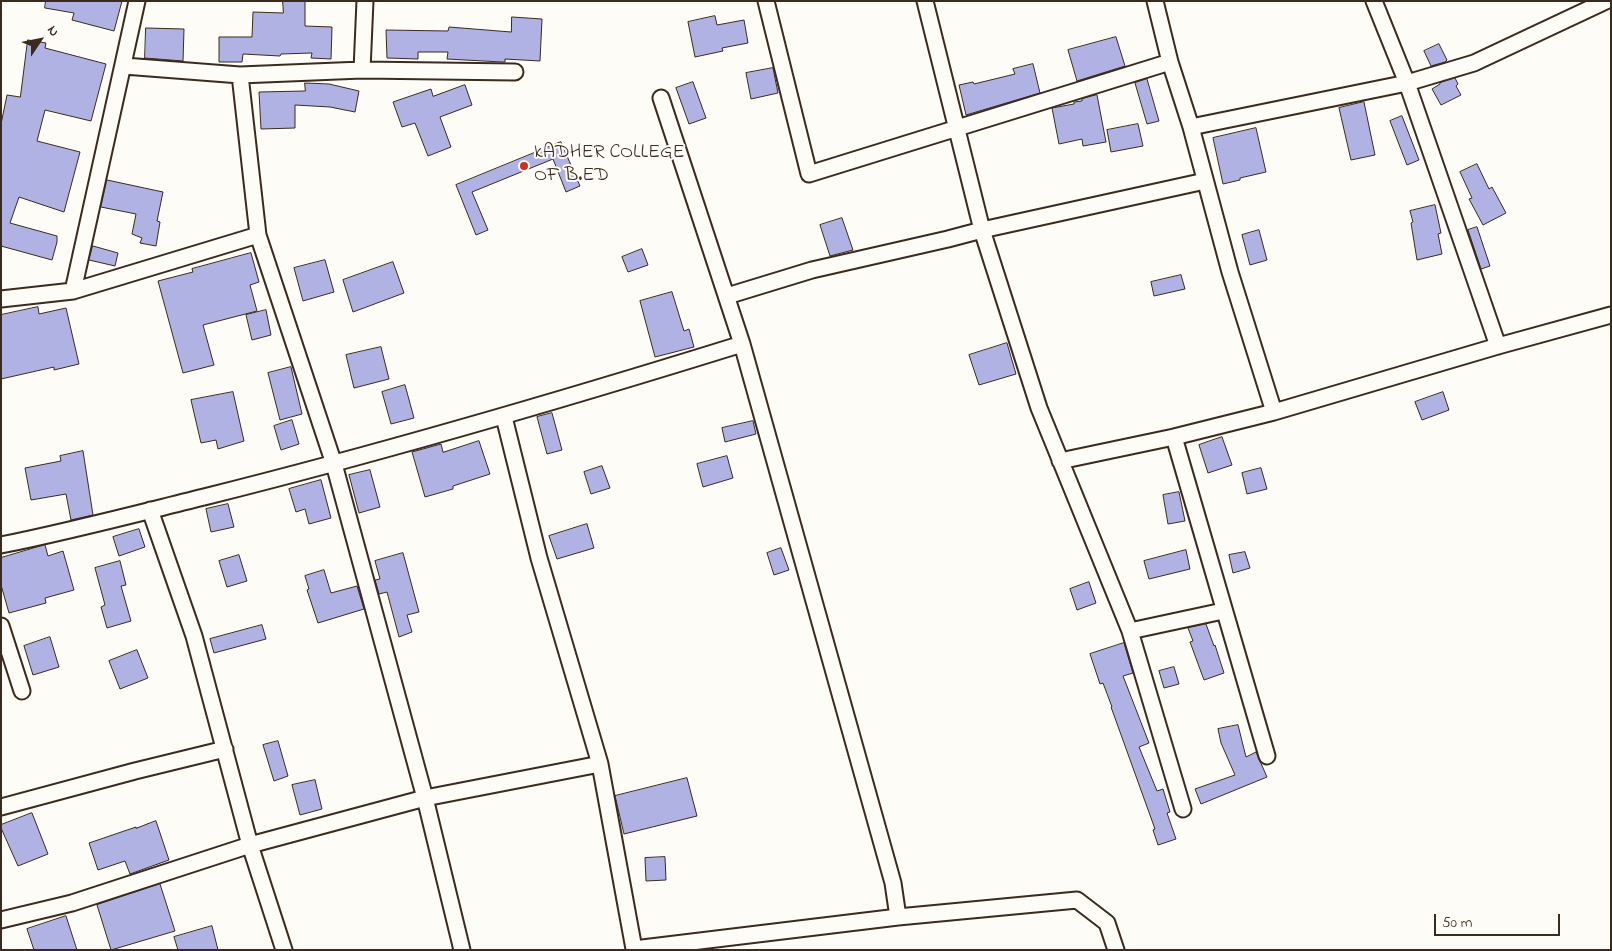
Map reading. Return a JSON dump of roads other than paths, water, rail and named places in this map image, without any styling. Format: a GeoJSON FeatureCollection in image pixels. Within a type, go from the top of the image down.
{"type":"FeatureCollection","features":[{"type":"Feature","properties":{"kind":"street"},"geometry":{"type":"LineString","coordinates":[[74,291],[138,1]]}},
{"type":"Feature","properties":{"kind":"street"},"geometry":{"type":"LineString","coordinates":[[362,70],[365,1]]}},
{"type":"Feature","properties":{"kind":"street"},"geometry":{"type":"LineString","coordinates":[[766,1],[809,174],[1170,62]]}},
{"type":"Feature","properties":{"kind":"street"},"geometry":{"type":"LineString","coordinates":[[925,1],[982,230],[1039,408],[1130,631],[1183,809]]}},
{"type":"Feature","properties":{"kind":"street"},"geometry":{"type":"LineString","coordinates":[[1155,1],[1170,62],[1191,127],[1230,272],[1274,412]]}},
{"type":"Feature","properties":{"kind":"street"},"geometry":{"type":"LineString","coordinates":[[1374,1],[1407,82],[1498,346]]}},
{"type":"Feature","properties":{"kind":"street"},"geometry":{"type":"LineString","coordinates":[[1191,127],[1407,82],[1474,63],[1606,1]]}},
{"type":"Feature","properties":{"kind":"street"},"geometry":{"type":"LineString","coordinates":[[124,66],[240,75],[362,70],[515,72]]}},
{"type":"Feature","properties":{"kind":"street"},"geometry":{"type":"LineString","coordinates":[[240,75],[258,235],[334,464],[425,798],[462,950]]}},
{"type":"Feature","properties":{"kind":"street"},"geometry":{"type":"LineString","coordinates":[[661,98],[742,344],[893,883],[898,918]]}},
{"type":"Feature","properties":{"kind":"street"},"geometry":{"type":"LineString","coordinates":[[727,296],[812,270],[982,230],[1205,182]]}},
{"type":"Feature","properties":{"kind":"street"},"geometry":{"type":"LineString","coordinates":[[1,299],[74,291],[258,235]]}},
{"type":"Feature","properties":{"kind":"street"},"geometry":{"type":"LineString","coordinates":[[1060,461],[1174,437],[1274,412],[1611,315]]}},
{"type":"Feature","properties":{"kind":"street"},"geometry":{"type":"LineString","coordinates":[[1,545],[66,532],[334,464],[504,416],[742,344]]}},
{"type":"Feature","properties":{"kind":"street"},"geometry":{"type":"LineString","coordinates":[[504,416],[540,558],[600,764],[630,949],[898,918],[1077,900],[1107,923],[1116,950]]}},
{"type":"Feature","properties":{"kind":"street"},"geometry":{"type":"LineString","coordinates":[[1174,437],[1223,611],[1267,756]]}},
{"type":"Feature","properties":{"kind":"street"},"geometry":{"type":"LineString","coordinates":[[150,510],[194,636],[250,845],[284,950]]}},
{"type":"Feature","properties":{"kind":"street"},"geometry":{"type":"LineString","coordinates":[[1130,631],[1223,611]]}},
{"type":"Feature","properties":{"kind":"street"},"geometry":{"type":"LineString","coordinates":[[1,626],[22,692]]}},
{"type":"Feature","properties":{"kind":"street"},"geometry":{"type":"LineString","coordinates":[[1,807],[225,749]]}},
{"type":"Feature","properties":{"kind":"street"},"geometry":{"type":"LineString","coordinates":[[1,920],[72,904],[250,845],[425,798],[600,764]]}},
{"type":"Feature","properties":{"kind":"place","name":"kADHER COLLEGE OF B.ED"},"geometry":{"type":"Point","coordinates":[524,166]}}]}
